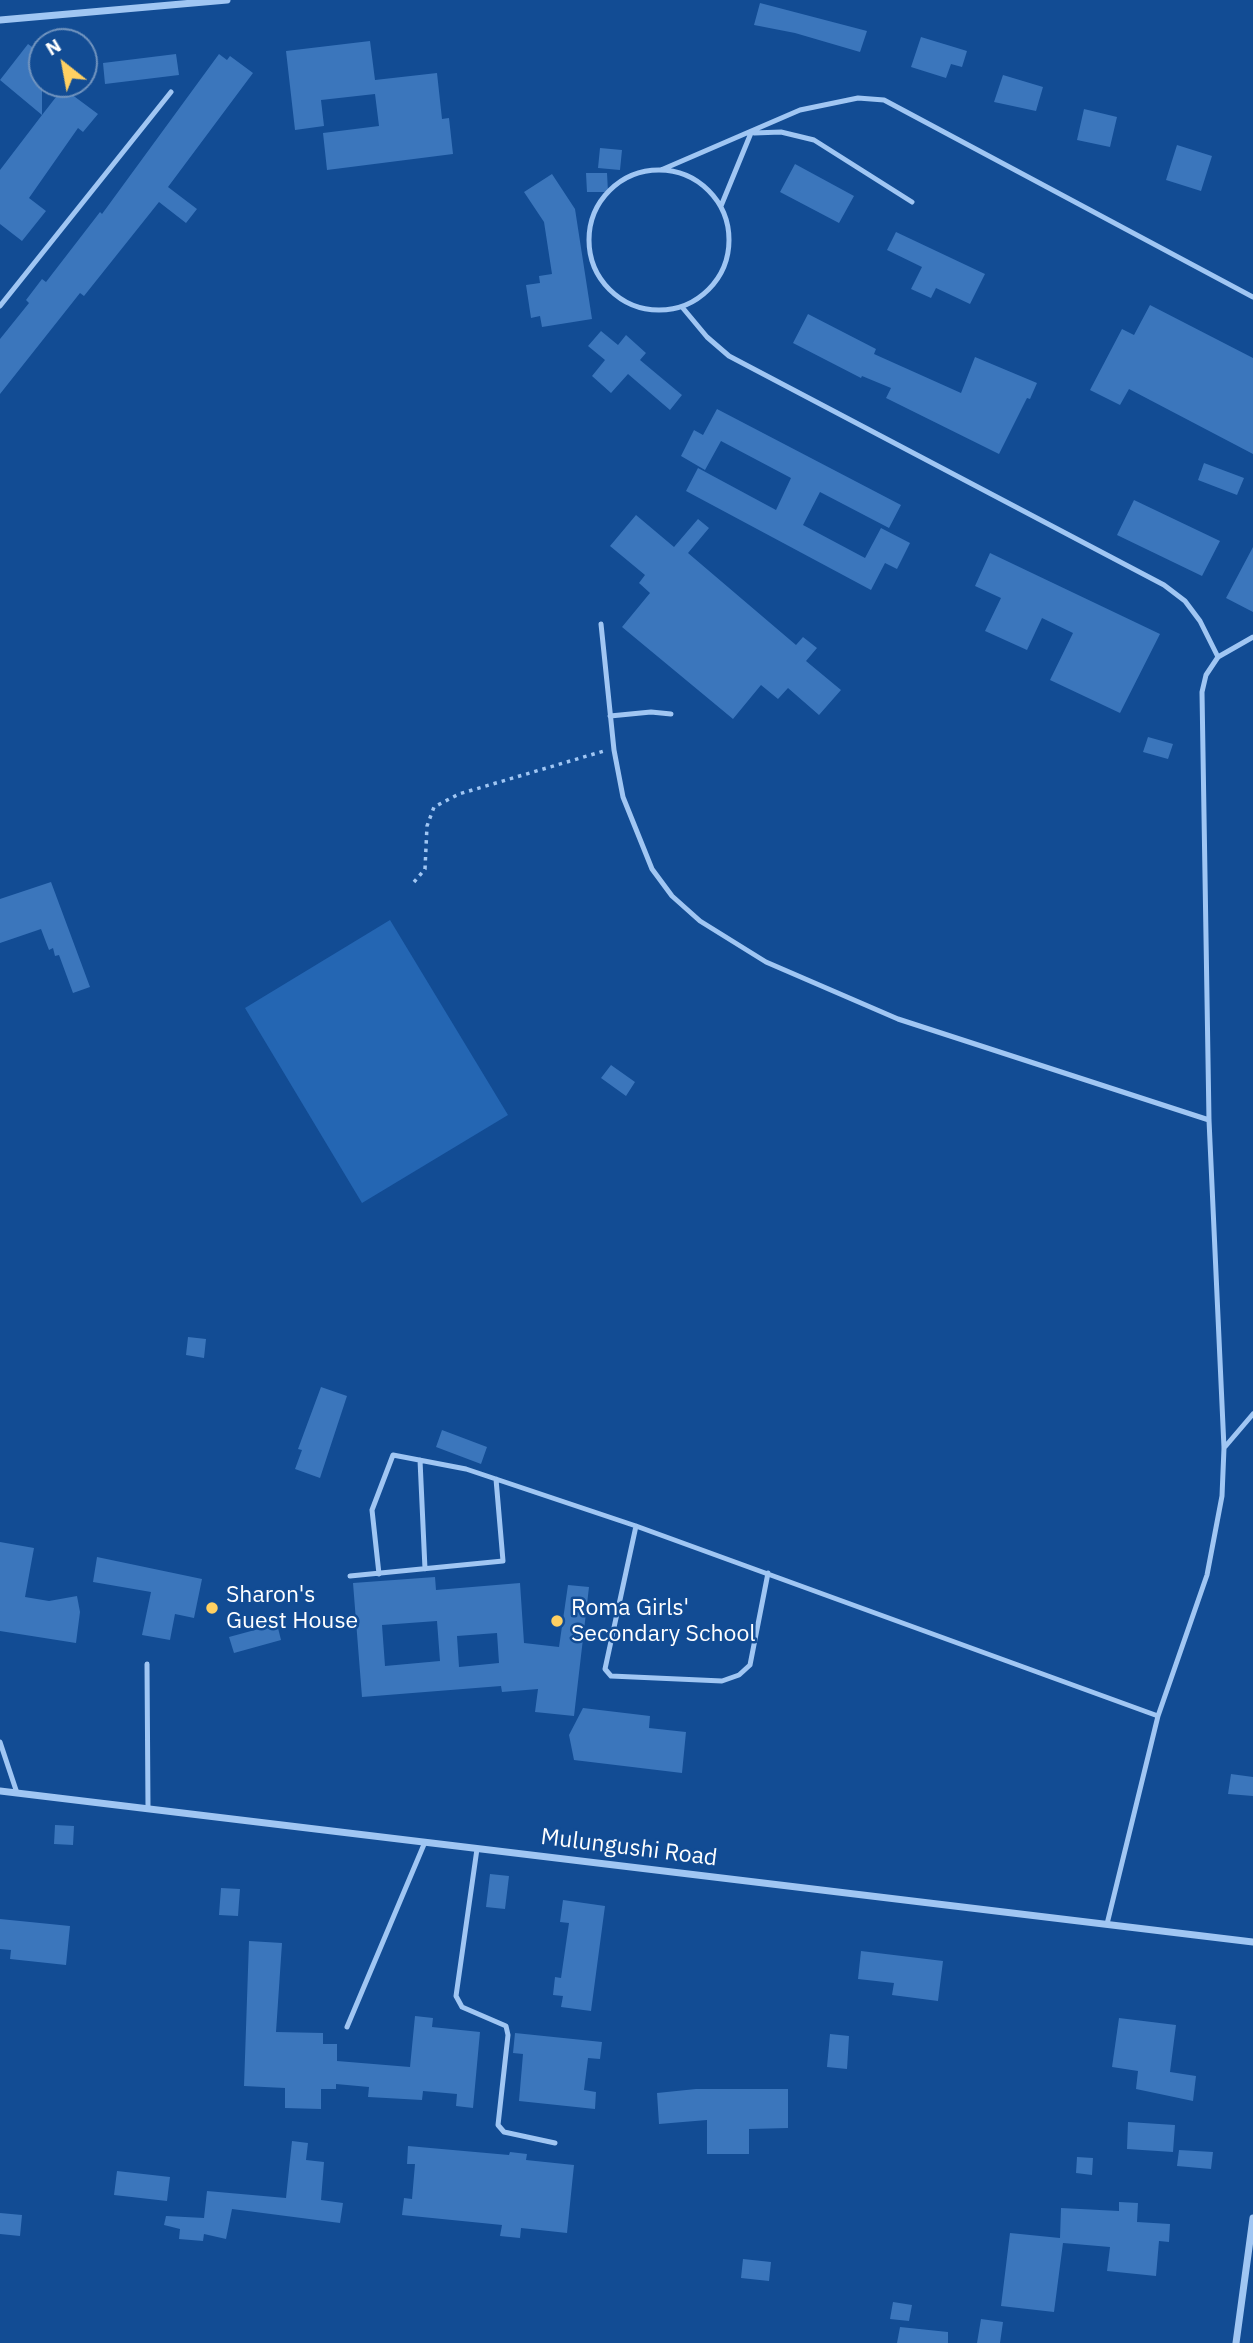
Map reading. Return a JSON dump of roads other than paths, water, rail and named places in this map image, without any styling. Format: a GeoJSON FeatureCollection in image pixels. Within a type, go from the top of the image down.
{"type":"FeatureCollection","features":[{"type":"Feature","properties":{"kind":"street"},"geometry":{"type":"LineString","coordinates":[[0,20],[227,0]]}},
{"type":"Feature","properties":{"kind":"street","name":"Mulungushi Road"},"geometry":{"type":"LineString","coordinates":[[0,1791],[1253,1942]]}},
{"type":"Feature","properties":{"kind":"street"},"geometry":{"type":"LineString","coordinates":[[1236,2343],[1253,2218]]}},
{"type":"Feature","properties":{"kind":"lane"},"geometry":{"type":"LineString","coordinates":[[0,306],[171,92]]}},
{"type":"Feature","properties":{"kind":"lane"},"geometry":{"type":"LineString","coordinates":[[661,170],[685,174],[706,187],[721,206],[729,229],[729,254],[720,277],[704,295],[682,307],[649,309],[618,298],[602,282],[592,262],[592,218],[603,198],[618,183],[639,173],[661,170],[800,110],[858,98],[884,100],[1253,297]]}},
{"type":"Feature","properties":{"kind":"lane"},"geometry":{"type":"LineString","coordinates":[[751,133],[781,132],[814,140],[912,202]]}},
{"type":"Feature","properties":{"kind":"lane"},"geometry":{"type":"LineString","coordinates":[[721,206],[751,133]]}},
{"type":"Feature","properties":{"kind":"lane"},"geometry":{"type":"LineString","coordinates":[[682,307],[707,337],[729,356],[1164,585],[1185,601],[1200,621],[1218,657]]}},
{"type":"Feature","properties":{"kind":"lane"},"geometry":{"type":"LineString","coordinates":[[601,624],[614,750],[623,797],[652,869],[672,896],[700,921],[726,939],[803,979],[898,1019],[1209,1120]]}},
{"type":"Feature","properties":{"kind":"lane"},"geometry":{"type":"LineString","coordinates":[[1107,1924],[1158,1716],[1207,1575],[1222,1496],[1224,1448],[1209,1120],[1202,692],[1206,675],[1218,657],[1253,637]]}},
{"type":"Feature","properties":{"kind":"lane"},"geometry":{"type":"LineString","coordinates":[[610,716],[651,712],[671,714]]}},
{"type":"Feature","properties":{"kind":"lane"},"geometry":{"type":"LineString","coordinates":[[1224,1448],[1253,1414]]}},
{"type":"Feature","properties":{"kind":"lane"},"geometry":{"type":"LineString","coordinates":[[379,1573],[372,1510],[393,1455],[496,1479],[636,1526],[1158,1716]]}},
{"type":"Feature","properties":{"kind":"lane"},"geometry":{"type":"LineString","coordinates":[[420,1460],[425,1569]]}},
{"type":"Feature","properties":{"kind":"lane"},"geometry":{"type":"LineString","coordinates":[[350,1576],[503,1561],[496,1479]]}},
{"type":"Feature","properties":{"kind":"lane"},"geometry":{"type":"LineString","coordinates":[[636,1526],[605,1669],[611,1676],[722,1681],[739,1675],[750,1665],[768,1573]]}},
{"type":"Feature","properties":{"kind":"lane"},"geometry":{"type":"LineString","coordinates":[[147,1664],[148,1807]]}},
{"type":"Feature","properties":{"kind":"lane"},"geometry":{"type":"LineString","coordinates":[[0,1742],[17,1793]]}},
{"type":"Feature","properties":{"kind":"lane"},"geometry":{"type":"LineString","coordinates":[[346,2028],[425,1842]]}},
{"type":"Feature","properties":{"kind":"lane"},"geometry":{"type":"LineString","coordinates":[[477,1849],[456,1996],[462,2007],[506,2026],[508,2035],[498,2125],[504,2132],[555,2143]]}},
{"type":"Feature","properties":{"kind":"place","name":"Sharon's Guest House"},"geometry":{"type":"Point","coordinates":[212,1608]}},
{"type":"Feature","properties":{"kind":"place","name":"Roma Girls' Secondary School"},"geometry":{"type":"Point","coordinates":[557,1621]}}]}
